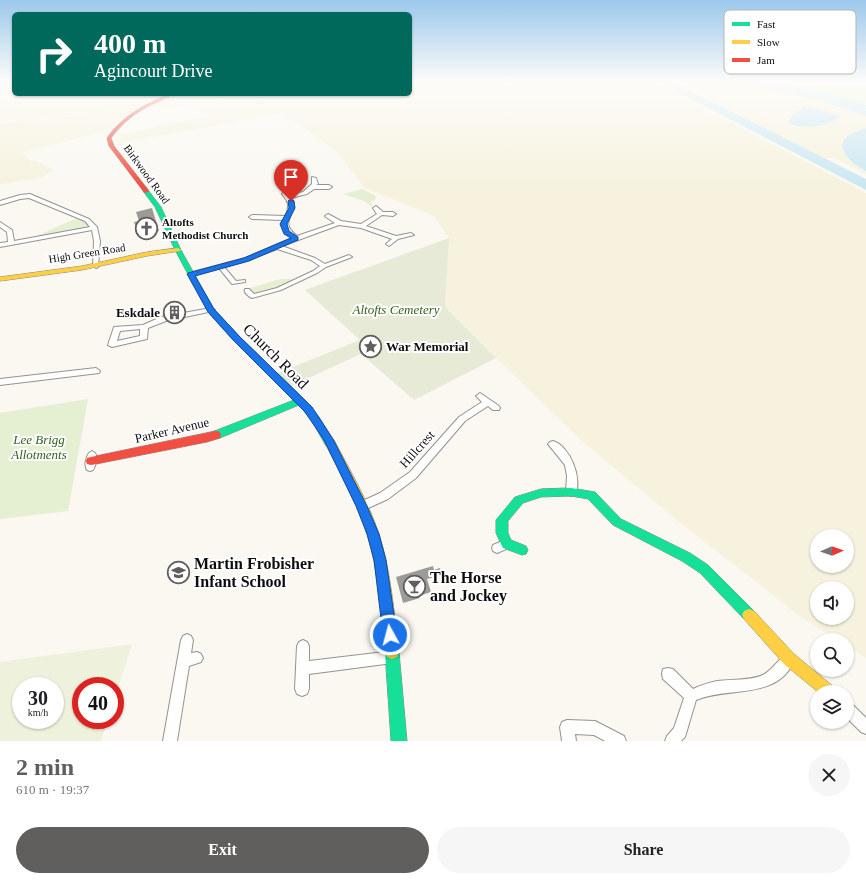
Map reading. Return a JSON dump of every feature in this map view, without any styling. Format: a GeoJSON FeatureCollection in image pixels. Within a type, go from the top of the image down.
{"type":"FeatureCollection","features":[{"type":"Feature","properties":{"kind":"street","name":"Birkwood Road"},"geometry":{"type":"LineString","coordinates":[[127,118],[113,131],[110,138],[112,146],[158,207],[178,250]]}},
{"type":"Feature","properties":{"kind":"street"},"geometry":{"type":"LineString","coordinates":[[296,238],[286,232],[284,224],[292,208],[287,196],[305,193],[314,187],[316,181],[314,178]]}},
{"type":"Feature","properties":{"kind":"street"},"geometry":{"type":"LineString","coordinates":[[314,187],[330,189],[334,183]]}},
{"type":"Feature","properties":{"kind":"street"},"geometry":{"type":"LineString","coordinates":[[0,204],[20,197],[30,196],[87,220],[95,228],[97,234],[96,266]]}},
{"type":"Feature","properties":{"kind":"street"},"geometry":{"type":"LineString","coordinates":[[376,208],[380,214]]}},
{"type":"Feature","properties":{"kind":"street"},"geometry":{"type":"LineString","coordinates":[[362,226],[380,214],[393,214]]}},
{"type":"Feature","properties":{"kind":"street"},"geometry":{"type":"LineString","coordinates":[[328,216],[339,223],[362,226],[396,238]]}},
{"type":"Feature","properties":{"kind":"street"},"geometry":{"type":"LineString","coordinates":[[252,217],[262,220],[287,218]]}},
{"type":"Feature","properties":{"kind":"street"},"geometry":{"type":"LineString","coordinates":[[191,274],[221,267],[339,223]]}},
{"type":"Feature","properties":{"kind":"street"},"geometry":{"type":"LineString","coordinates":[[0,224],[10,231],[11,242]]}},
{"type":"Feature","properties":{"kind":"street"},"geometry":{"type":"LineString","coordinates":[[0,245],[95,228]]}},
{"type":"Feature","properties":{"kind":"street"},"geometry":{"type":"LineString","coordinates":[[389,244],[396,238],[411,235]]}},
{"type":"Feature","properties":{"kind":"street"},"geometry":{"type":"LineString","coordinates":[[278,247],[313,259],[324,266]]}},
{"type":"Feature","properties":{"kind":"street","name":"High Green Road"},"geometry":{"type":"LineString","coordinates":[[0,279],[96,266],[147,254],[178,250]]}},
{"type":"Feature","properties":{"kind":"street","name":"Church Road"},"geometry":{"type":"LineString","coordinates":[[178,250],[211,310],[237,339],[301,401],[316,419],[328,439],[362,506],[373,534],[380,560],[392,657],[399,741]]}},
{"type":"Feature","properties":{"kind":"street"},"geometry":{"type":"LineString","coordinates":[[247,290],[252,296],[279,289],[315,272],[324,266],[348,257]]}},
{"type":"Feature","properties":{"kind":"street"},"geometry":{"type":"LineString","coordinates":[[221,267],[234,284],[243,281]]}},
{"type":"Feature","properties":{"kind":"street"},"geometry":{"type":"LineString","coordinates":[[144,327],[159,321],[211,310]]}},
{"type":"Feature","properties":{"kind":"street"},"geometry":{"type":"LineString","coordinates":[[0,382],[96,371]]}},
{"type":"Feature","properties":{"kind":"street"},"geometry":{"type":"LineString","coordinates":[[480,396],[496,408]]}},
{"type":"Feature","properties":{"kind":"street","name":"Parker Avenue"},"geometry":{"type":"LineString","coordinates":[[91,461],[207,438],[301,401]]}},
{"type":"Feature","properties":{"kind":"street","name":"Hillcrest"},"geometry":{"type":"LineString","coordinates":[[362,506],[384,496],[413,475],[462,419],[488,402]]}},
{"type":"Feature","properties":{"kind":"street"},"geometry":{"type":"LineString","coordinates":[[553,444],[564,450],[573,475],[571,492]]}},
{"type":"Feature","properties":{"kind":"street"},"geometry":{"type":"LineString","coordinates":[[522,550],[502,546],[502,520],[519,500],[541,493],[571,492],[591,495],[618,522],[686,556],[704,569],[723,587],[789,659],[821,685]]}},
{"type":"Feature","properties":{"kind":"street"},"geometry":{"type":"LineString","coordinates":[[170,741],[190,659],[187,640]]}},
{"type":"Feature","properties":{"kind":"street"},"geometry":{"type":"LineString","coordinates":[[302,689],[303,646]]}},
{"type":"Feature","properties":{"kind":"street"},"geometry":{"type":"LineString","coordinates":[[302,668],[392,657]]}},
{"type":"Feature","properties":{"kind":"street"},"geometry":{"type":"LineString","coordinates":[[691,696],[708,689],[749,686],[762,682],[784,667],[789,659]]}},
{"type":"Feature","properties":{"kind":"street"},"geometry":{"type":"LineString","coordinates":[[668,674],[691,696]]}},
{"type":"Feature","properties":{"kind":"street"},"geometry":{"type":"LineString","coordinates":[[672,741],[680,732],[691,696]]}},
{"type":"Feature","properties":{"kind":"street"},"geometry":{"type":"LineString","coordinates":[[854,716],[866,727]]}},
{"type":"Feature","properties":{"kind":"street"},"geometry":{"type":"LineString","coordinates":[[569,741],[567,727],[595,728],[620,741]]}},
{"type":"Feature","properties":{"kind":"shaded area"},"geometry":{"type":"Polygon","coordinates":[[[0,118],[39,118],[0,121],[0,118]]]}},
{"type":"Feature","properties":{"kind":"shaded area"},"geometry":{"type":"Polygon","coordinates":[[[56,118],[125,118],[112,128],[22,152],[30,161],[36,161],[54,170],[41,178],[0,184],[0,123],[56,118]]]}},
{"type":"Feature","properties":{"kind":"shaded area"},"geometry":{"type":"Polygon","coordinates":[[[206,118],[258,118],[119,144],[119,134],[145,130],[164,124],[206,118]]]}},
{"type":"Feature","properties":{"kind":"shaded area"},"geometry":{"type":"Polygon","coordinates":[[[289,118],[721,118],[866,193],[866,658],[854,650],[854,633],[826,633],[814,625],[854,625],[854,581],[810,581],[810,623],[678,521],[581,440],[445,307],[449,238],[434,216],[365,188],[338,153],[289,118]]]}},
{"type":"Feature","properties":{"kind":"shaded area"},"geometry":{"type":"Polygon","coordinates":[[[743,118],[866,118],[866,128],[857,131],[843,151],[854,164],[866,171],[866,174],[834,158],[821,157],[743,118]]]}},
{"type":"Feature","properties":{"kind":"green space"},"geometry":{"type":"Polygon","coordinates":[[[362,189],[376,196],[375,200],[371,201],[372,207],[364,201],[343,194],[362,189]]]}},
{"type":"Feature","properties":{"kind":"green space"},"geometry":{"type":"Polygon","coordinates":[[[80,217],[95,228],[29,239],[80,217]]]}},
{"type":"Feature","properties":{"kind":"green space","name":"Altofts Cemetery"},"geometry":{"type":"Polygon","coordinates":[[[449,238],[445,307],[496,358],[414,400],[361,354],[287,388],[273,375],[360,340],[305,290],[449,238]]]}},
{"type":"Feature","properties":{"kind":"green space"},"geometry":{"type":"Polygon","coordinates":[[[280,279],[298,279],[289,284],[252,296],[246,289],[280,279]]]}},
{"type":"Feature","properties":{"kind":"green space","name":"Lee Brigg Allotments"},"geometry":{"type":"Polygon","coordinates":[[[88,399],[68,511],[0,519],[0,413],[88,399]]]}},
{"type":"Feature","properties":{"kind":"green space"},"geometry":{"type":"Polygon","coordinates":[[[132,644],[121,677],[72,677],[72,729],[105,729],[101,741],[0,741],[0,662],[132,644]]]}},
{"type":"Feature","properties":{"kind":"water"},"geometry":{"type":"Polygon","coordinates":[[[727,118],[744,118],[866,179],[866,190],[727,118]]]}},
{"type":"Feature","properties":{"kind":"water"},"geometry":{"type":"Polygon","coordinates":[[[791,118],[839,118],[829,123],[808,127],[789,123],[791,118]]]}},
{"type":"Feature","properties":{"kind":"water"},"geometry":{"type":"Polygon","coordinates":[[[866,128],[866,171],[848,158],[843,149],[843,144],[844,140],[851,134],[866,128]]]}},
{"type":"Feature","properties":{"kind":"building"},"geometry":{"type":"Polygon","coordinates":[[[152,208],[159,231],[143,234],[142,231],[137,232],[134,222],[139,221],[136,212],[152,208]]]}},
{"type":"Feature","properties":{"kind":"building","name":"The Horse and Jockey"},"geometry":{"type":"Polygon","coordinates":[[[433,566],[434,570],[440,568],[442,575],[427,579],[431,592],[419,596],[420,598],[403,603],[396,577],[433,566]]]}},
{"type":"Feature","properties":{"kind":"traffic: fast"},"geometry":{"type":"LineString","coordinates":[[146,191],[158,207],[178,250],[211,310],[237,339],[301,401],[316,419],[330,443]]}},
{"type":"Feature","properties":{"kind":"traffic: fast"},"geometry":{"type":"LineString","coordinates":[[216,435],[301,401]]}},
{"type":"Feature","properties":{"kind":"traffic: fast"},"geometry":{"type":"LineString","coordinates":[[522,550],[507,544],[502,533],[502,520],[519,500],[541,493],[571,492],[591,495],[617,522],[686,557],[704,569],[749,615]]}},
{"type":"Feature","properties":{"kind":"traffic: fast"},"geometry":{"type":"LineString","coordinates":[[392,652],[399,741]]}},
{"type":"Feature","properties":{"kind":"traffic: slow"},"geometry":{"type":"LineString","coordinates":[[0,279],[82,268],[147,254],[178,250]]}},
{"type":"Feature","properties":{"kind":"traffic: slow"},"geometry":{"type":"LineString","coordinates":[[330,443],[359,499],[373,534],[383,578],[392,652]]}},
{"type":"Feature","properties":{"kind":"traffic: slow"},"geometry":{"type":"LineString","coordinates":[[749,615],[789,659],[821,685]]}},
{"type":"Feature","properties":{"kind":"traffic: jam"},"geometry":{"type":"LineString","coordinates":[[127,118],[109,138],[112,146],[146,191]]}},
{"type":"Feature","properties":{"kind":"traffic: jam"},"geometry":{"type":"LineString","coordinates":[[91,461],[216,435]]}},
{"type":"Feature","properties":{"kind":"place","name":"Altofts Methodist Church"},"geometry":{"type":"Point","coordinates":[147,228]}},
{"type":"Feature","properties":{"kind":"place","name":"Eskdale"},"geometry":{"type":"Point","coordinates":[175,312]}},
{"type":"Feature","properties":{"kind":"place","name":"War Memorial"},"geometry":{"type":"Point","coordinates":[370,346]}},
{"type":"Feature","properties":{"kind":"place","name":"Martin Frobisher Infant School"},"geometry":{"type":"Point","coordinates":[178,572]}},
{"type":"Feature","properties":{"kind":"place","name":"The Horse and Jockey"},"geometry":{"type":"Point","coordinates":[414,586]}},
{"type":"Feature","properties":{"kind":"route"},"geometry":{"type":"LineString","coordinates":[[291,201],[292,208],[284,224],[284,228],[286,232],[296,238],[247,259],[191,274],[211,310],[237,339],[301,401],[316,419],[328,439],[362,506],[373,534],[380,560],[390,635]]}}]}
